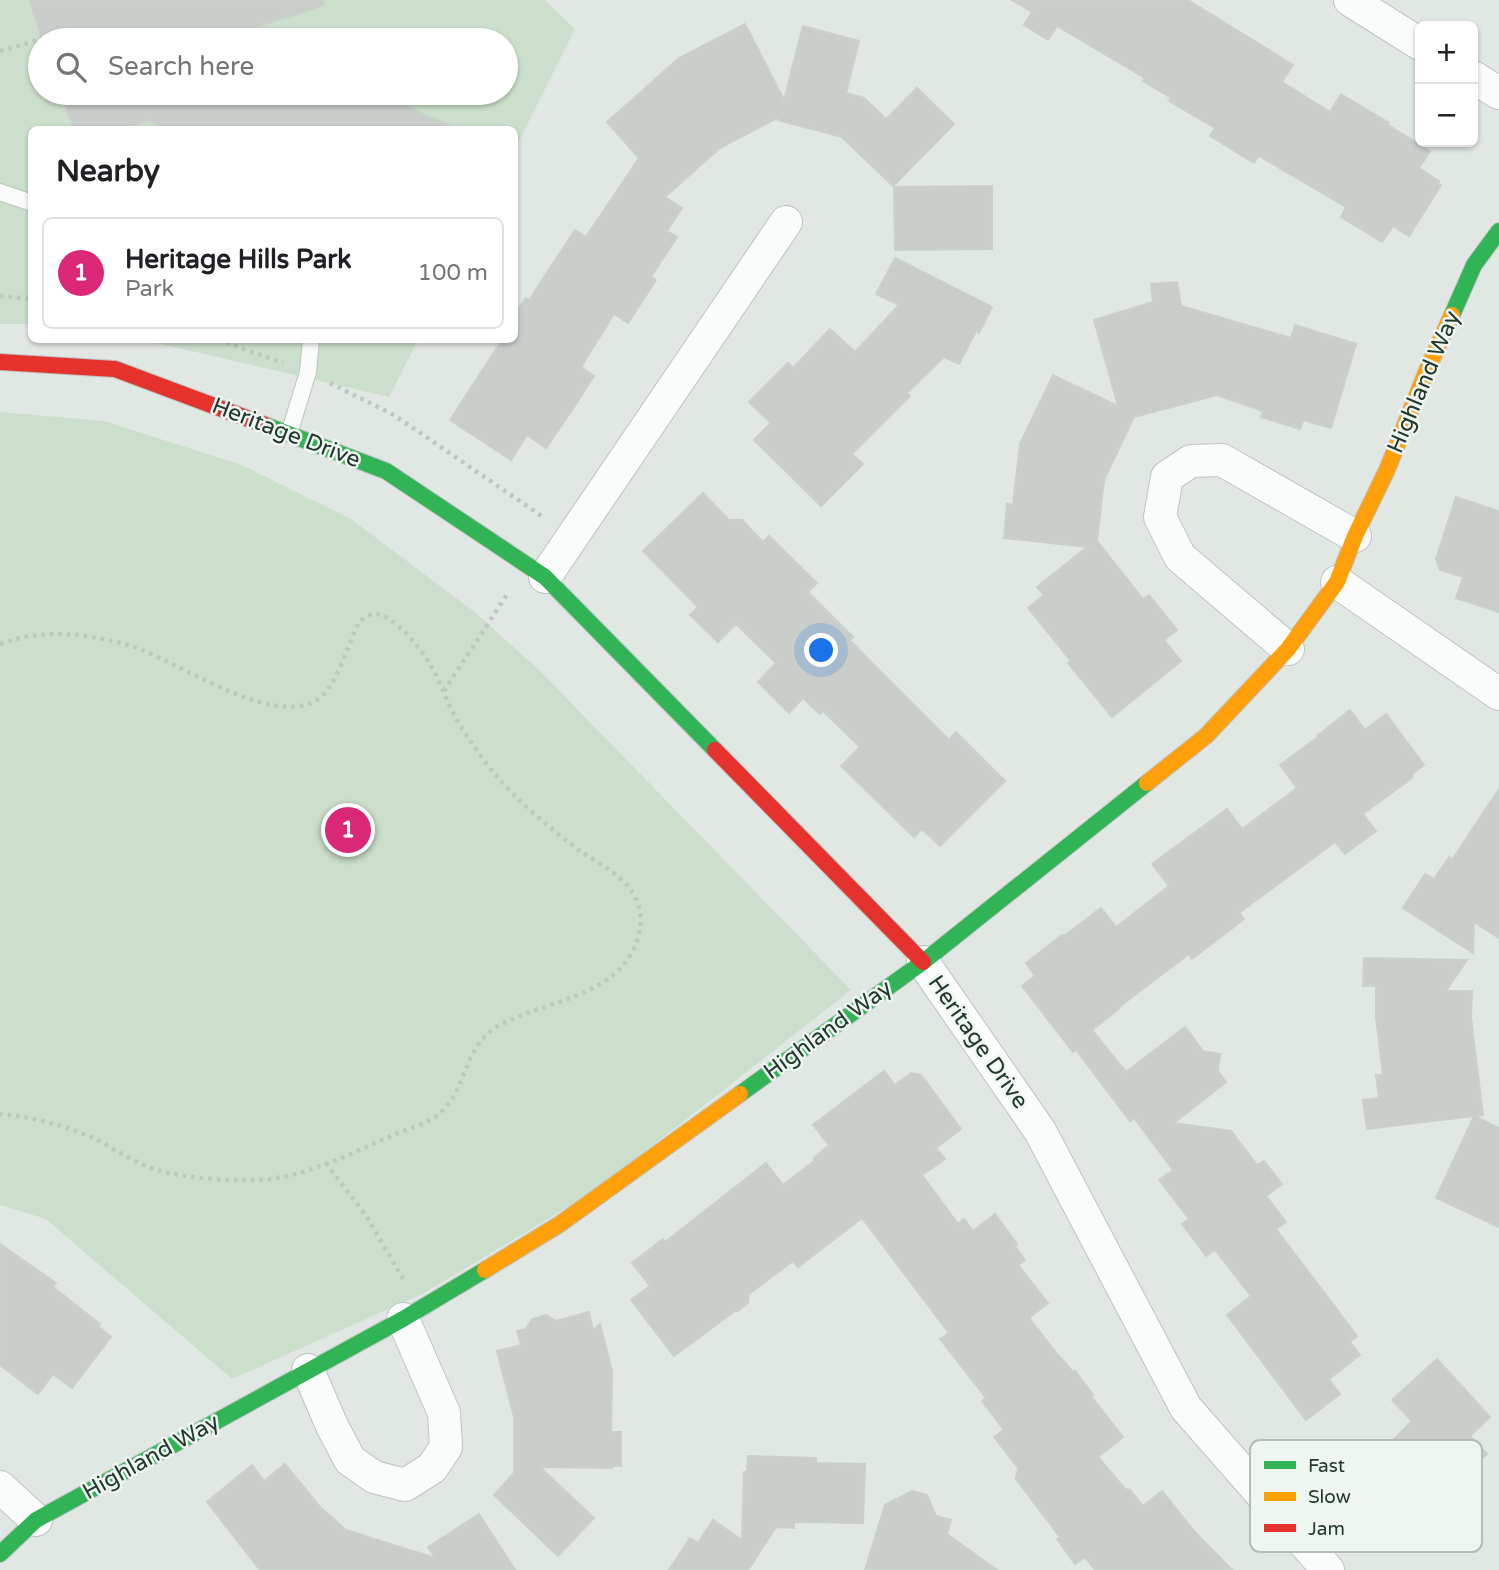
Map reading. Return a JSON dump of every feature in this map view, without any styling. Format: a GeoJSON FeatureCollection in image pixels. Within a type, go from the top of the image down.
{"type":"FeatureCollection","features":[{"type":"Feature","properties":{"kind":"street"},"geometry":{"type":"LineString","coordinates":[[1350,0],[1415,41]]}},
{"type":"Feature","properties":{"kind":"street"},"geometry":{"type":"LineString","coordinates":[[1478,80],[1499,93]]}},
{"type":"Feature","properties":{"kind":"street"},"geometry":{"type":"LineString","coordinates":[[536,570],[786,222]]}},
{"type":"Feature","properties":{"kind":"street","name":"Highland Way"},"geometry":{"type":"LineString","coordinates":[[0,1554],[36,1520],[412,1314],[560,1224],[923,962],[1206,736],[1288,649],[1337,582],[1474,265],[1499,231]]}},
{"type":"Feature","properties":{"kind":"street","name":"Heritage Drive"},"geometry":{"type":"LineString","coordinates":[[0,362],[116,369],[386,471],[536,570],[923,962],[1040,1131],[1186,1408],[1250,1481]]}},
{"type":"Feature","properties":{"kind":"street"},"geometry":{"type":"LineString","coordinates":[[1288,649],[1180,557],[1160,517],[1167,477],[1191,461],[1222,460],[1355,536]]}},
{"type":"Feature","properties":{"kind":"street"},"geometry":{"type":"LineString","coordinates":[[1337,582],[1499,694]]}},
{"type":"Feature","properties":{"kind":"street"},"geometry":{"type":"LineString","coordinates":[[309,1370],[332,1426],[350,1460],[374,1477],[405,1485],[432,1468],[446,1447],[444,1413],[412,1314]]}},
{"type":"Feature","properties":{"kind":"street"},"geometry":{"type":"LineString","coordinates":[[0,1486],[36,1520]]}},
{"type":"Feature","properties":{"kind":"street","name":"Heritage Drive"},"geometry":{"type":"LineString","coordinates":[[1312,1552],[1328,1570]]}},
{"type":"Feature","properties":{"kind":"lane"},"geometry":{"type":"LineString","coordinates":[[0,192],[28,202]]}},
{"type":"Feature","properties":{"kind":"lane"},"geometry":{"type":"LineString","coordinates":[[289,434],[308,372],[311,343]]}},
{"type":"Feature","properties":{"kind":"path"},"geometry":{"type":"LineString","coordinates":[[0,51],[28,43]]}},
{"type":"Feature","properties":{"kind":"path"},"geometry":{"type":"LineString","coordinates":[[0,296],[28,299]]}},
{"type":"Feature","properties":{"kind":"path"},"geometry":{"type":"LineString","coordinates":[[226,343],[308,372],[394,415],[543,517]]}},
{"type":"Feature","properties":{"kind":"path"},"geometry":{"type":"LineString","coordinates":[[444,692],[536,570]]}},
{"type":"Feature","properties":{"kind":"path"},"geometry":{"type":"LineString","coordinates":[[0,644],[49,633],[108,640],[164,659],[252,701],[272,706],[294,706],[309,703],[323,695],[359,622],[374,614],[384,617],[419,648],[432,667],[456,718],[503,785],[554,830],[602,864],[629,888],[639,906],[639,937],[631,954],[616,972],[598,985],[509,1020],[491,1030],[471,1057],[452,1100],[436,1117],[326,1163],[273,1178],[239,1181],[188,1176],[158,1170],[69,1128],[0,1114]]}},
{"type":"Feature","properties":{"kind":"path"},"geometry":{"type":"LineString","coordinates":[[326,1163],[367,1217],[412,1314]]}},
{"type":"Feature","properties":{"kind":"green space"},"geometry":{"type":"Polygon","coordinates":[[[0,0],[545,0],[575,29],[518,143],[518,126],[28,126],[28,324],[0,324],[0,0]]]}},
{"type":"Feature","properties":{"kind":"green space"},"geometry":{"type":"Polygon","coordinates":[[[157,343],[416,343],[389,397],[157,343]]]}},
{"type":"Feature","properties":{"kind":"green space"},"geometry":{"type":"Polygon","coordinates":[[[0,412],[104,421],[242,465],[351,519],[476,613],[539,670],[851,990],[596,1190],[424,1293],[232,1379],[46,1219],[0,1205],[0,412]]]}},
{"type":"Feature","properties":{"kind":"building"},"geometry":{"type":"Polygon","coordinates":[[[30,0],[323,0],[324,5],[254,28],[38,28],[30,0]]]}},
{"type":"Feature","properties":{"kind":"building"},"geometry":{"type":"Polygon","coordinates":[[[1012,0],[1188,0],[1293,65],[1282,82],[1330,112],[1341,94],[1389,123],[1388,125],[1415,142],[1415,147],[1424,147],[1430,151],[1419,168],[1441,185],[1409,236],[1393,226],[1382,242],[1341,217],[1346,207],[1259,156],[1254,163],[1210,136],[1215,128],[1169,101],[1171,98],[1143,81],[1145,78],[1057,26],[1048,40],[1024,25],[1032,12],[1012,0]]]}},
{"type":"Feature","properties":{"kind":"building"},"geometry":{"type":"Polygon","coordinates":[[[745,24],[784,100],[803,26],[859,41],[846,93],[864,98],[886,119],[917,88],[954,124],[893,186],[842,137],[778,120],[779,117],[720,148],[665,197],[682,208],[667,231],[677,237],[651,277],[656,280],[628,323],[614,314],[581,367],[594,376],[572,410],[546,448],[527,435],[511,460],[450,420],[500,343],[518,343],[518,309],[526,298],[529,300],[575,230],[586,237],[639,158],[607,122],[679,58],[745,24]]]}},
{"type":"Feature","properties":{"kind":"building"},"geometry":{"type":"Polygon","coordinates":[[[65,105],[403,105],[450,126],[160,126],[148,120],[131,126],[73,126],[65,105]]]}},
{"type":"Feature","properties":{"kind":"building"},"geometry":{"type":"Polygon","coordinates":[[[992,186],[992,249],[895,250],[894,187],[992,186]]]}},
{"type":"Feature","properties":{"kind":"building"},"geometry":{"type":"Polygon","coordinates":[[[895,258],[992,307],[959,364],[944,357],[907,393],[910,396],[852,454],[863,464],[821,506],[754,440],[771,423],[749,402],[788,363],[793,368],[830,329],[855,352],[899,305],[876,294],[895,258]]]}},
{"type":"Feature","properties":{"kind":"building"},"geometry":{"type":"Polygon","coordinates":[[[1177,282],[1181,306],[1291,338],[1295,325],[1356,344],[1331,428],[1303,420],[1300,429],[1261,417],[1263,411],[1217,395],[1134,417],[1104,480],[1097,541],[1143,599],[1149,595],[1177,630],[1164,640],[1181,661],[1112,717],[1028,608],[1044,595],[1037,587],[1087,547],[1004,538],[1007,504],[1013,505],[1020,444],[1053,375],[1118,406],[1094,320],[1153,302],[1151,284],[1177,282]]]}},
{"type":"Feature","properties":{"kind":"building"},"geometry":{"type":"Polygon","coordinates":[[[703,493],[729,520],[742,520],[763,542],[769,536],[817,583],[808,592],[853,637],[850,640],[871,662],[949,740],[956,732],[1005,781],[940,846],[922,829],[914,837],[841,766],[860,747],[823,711],[820,714],[803,698],[789,713],[758,682],[776,663],[736,624],[718,642],[690,615],[698,607],[643,551],[703,493]]]}},
{"type":"Feature","properties":{"kind":"building"},"geometry":{"type":"Polygon","coordinates":[[[1456,497],[1499,511],[1499,612],[1456,598],[1463,577],[1440,570],[1436,559],[1456,497]]]}},
{"type":"Feature","properties":{"kind":"building"},"geometry":{"type":"Polygon","coordinates":[[[1350,710],[1365,730],[1386,714],[1424,765],[1413,773],[1412,778],[1363,814],[1376,831],[1345,854],[1335,842],[1239,913],[1244,919],[1192,959],[1189,954],[1092,1030],[1126,1072],[1185,1027],[1203,1051],[1220,1054],[1218,1071],[1226,1082],[1174,1123],[1231,1131],[1257,1165],[1264,1161],[1282,1184],[1266,1196],[1286,1222],[1276,1229],[1357,1336],[1350,1342],[1360,1355],[1329,1379],[1340,1394],[1306,1420],[1227,1315],[1251,1296],[1215,1250],[1206,1256],[1182,1224],[1189,1219],[1159,1180],[1173,1170],[1134,1118],[1130,1121],[1076,1050],[1073,1052],[1022,986],[1035,976],[1026,963],[1101,908],[1116,927],[1169,886],[1152,864],[1227,809],[1242,829],[1297,788],[1280,765],[1350,710]]]}},
{"type":"Feature","properties":{"kind":"building"},"geometry":{"type":"Polygon","coordinates":[[[1499,789],[1499,938],[1474,922],[1473,953],[1403,908],[1425,874],[1434,879],[1449,857],[1452,860],[1499,789]]]}},
{"type":"Feature","properties":{"kind":"building"},"geometry":{"type":"Polygon","coordinates":[[[1364,958],[1467,960],[1446,991],[1472,991],[1471,1018],[1483,1115],[1367,1129],[1363,1100],[1379,1098],[1376,1075],[1383,1075],[1376,1017],[1376,986],[1363,986],[1364,958]]]}},
{"type":"Feature","properties":{"kind":"building"},"geometry":{"type":"Polygon","coordinates":[[[884,1071],[895,1085],[911,1073],[921,1075],[961,1129],[936,1148],[945,1159],[922,1175],[958,1224],[964,1219],[973,1231],[995,1214],[1017,1244],[1015,1246],[1025,1260],[1018,1265],[1048,1303],[1029,1318],[1058,1355],[1075,1371],[1123,1437],[1098,1457],[1143,1506],[1162,1491],[1194,1531],[1232,1570],[1095,1570],[1085,1557],[1075,1564],[1057,1539],[1060,1537],[1016,1479],[1018,1468],[994,1437],[1004,1430],[982,1401],[986,1398],[940,1339],[949,1333],[862,1218],[798,1267],[793,1261],[749,1294],[748,1303],[738,1311],[674,1356],[631,1300],[650,1286],[632,1263],[663,1239],[665,1242],[766,1163],[783,1185],[814,1161],[829,1145],[813,1125],[884,1071]]]}},
{"type":"Feature","properties":{"kind":"building"},"geometry":{"type":"Polygon","coordinates":[[[1474,1116],[1499,1128],[1499,1227],[1436,1198],[1474,1116]]]}},
{"type":"Feature","properties":{"kind":"building"},"geometry":{"type":"Polygon","coordinates":[[[0,1244],[56,1283],[53,1287],[100,1324],[98,1326],[111,1337],[72,1388],[53,1374],[38,1394],[0,1365],[0,1244]]]}},
{"type":"Feature","properties":{"kind":"building"},"geometry":{"type":"Polygon","coordinates":[[[589,1312],[593,1330],[600,1324],[612,1371],[611,1432],[621,1432],[621,1466],[540,1467],[594,1518],[558,1556],[494,1495],[514,1473],[514,1417],[497,1351],[521,1345],[517,1331],[526,1329],[532,1319],[546,1315],[556,1321],[589,1312]]]}},
{"type":"Feature","properties":{"kind":"building"},"geometry":{"type":"Polygon","coordinates":[[[1437,1359],[1490,1417],[1470,1436],[1474,1440],[1393,1440],[1412,1421],[1392,1400],[1437,1359]]]}},
{"type":"Feature","properties":{"kind":"building"},"geometry":{"type":"Polygon","coordinates":[[[748,1456],[816,1458],[816,1463],[865,1464],[863,1523],[794,1522],[794,1528],[776,1527],[748,1570],[669,1570],[690,1538],[698,1543],[713,1520],[742,1540],[744,1472],[747,1472],[748,1456]]]}},
{"type":"Feature","properties":{"kind":"building"},"geometry":{"type":"Polygon","coordinates":[[[285,1464],[320,1507],[346,1530],[435,1558],[428,1547],[479,1514],[515,1570],[260,1570],[207,1502],[252,1465],[264,1481],[285,1464]]]}},
{"type":"Feature","properties":{"kind":"building"},"geometry":{"type":"Polygon","coordinates":[[[912,1491],[927,1495],[936,1516],[951,1520],[947,1534],[997,1570],[865,1570],[885,1505],[912,1491]]]}},
{"type":"Feature","properties":{"kind":"traffic: fast"},"geometry":{"type":"LineString","coordinates":[[1452,315],[1474,265],[1499,231]]}},
{"type":"Feature","properties":{"kind":"traffic: fast"},"geometry":{"type":"LineString","coordinates":[[265,425],[386,471],[545,577],[715,750]]}},
{"type":"Feature","properties":{"kind":"traffic: fast"},"geometry":{"type":"LineString","coordinates":[[740,1094],[923,962],[1147,783]]}},
{"type":"Feature","properties":{"kind":"traffic: fast"},"geometry":{"type":"LineString","coordinates":[[0,1554],[36,1520],[403,1319],[485,1270]]}},
{"type":"Feature","properties":{"kind":"traffic: slow"},"geometry":{"type":"LineString","coordinates":[[1147,783],[1206,736],[1288,649],[1337,582],[1452,315]]}},
{"type":"Feature","properties":{"kind":"traffic: slow"},"geometry":{"type":"LineString","coordinates":[[485,1270],[560,1224],[740,1094]]}},
{"type":"Feature","properties":{"kind":"traffic: jam"},"geometry":{"type":"LineString","coordinates":[[0,362],[115,369],[265,425]]}},
{"type":"Feature","properties":{"kind":"traffic: jam"},"geometry":{"type":"LineString","coordinates":[[715,750],[923,962]]}},
{"type":"Feature","properties":{"kind":"place","name":"Heritage Hills Park"},"geometry":{"type":"Point","coordinates":[348,830]}}]}
